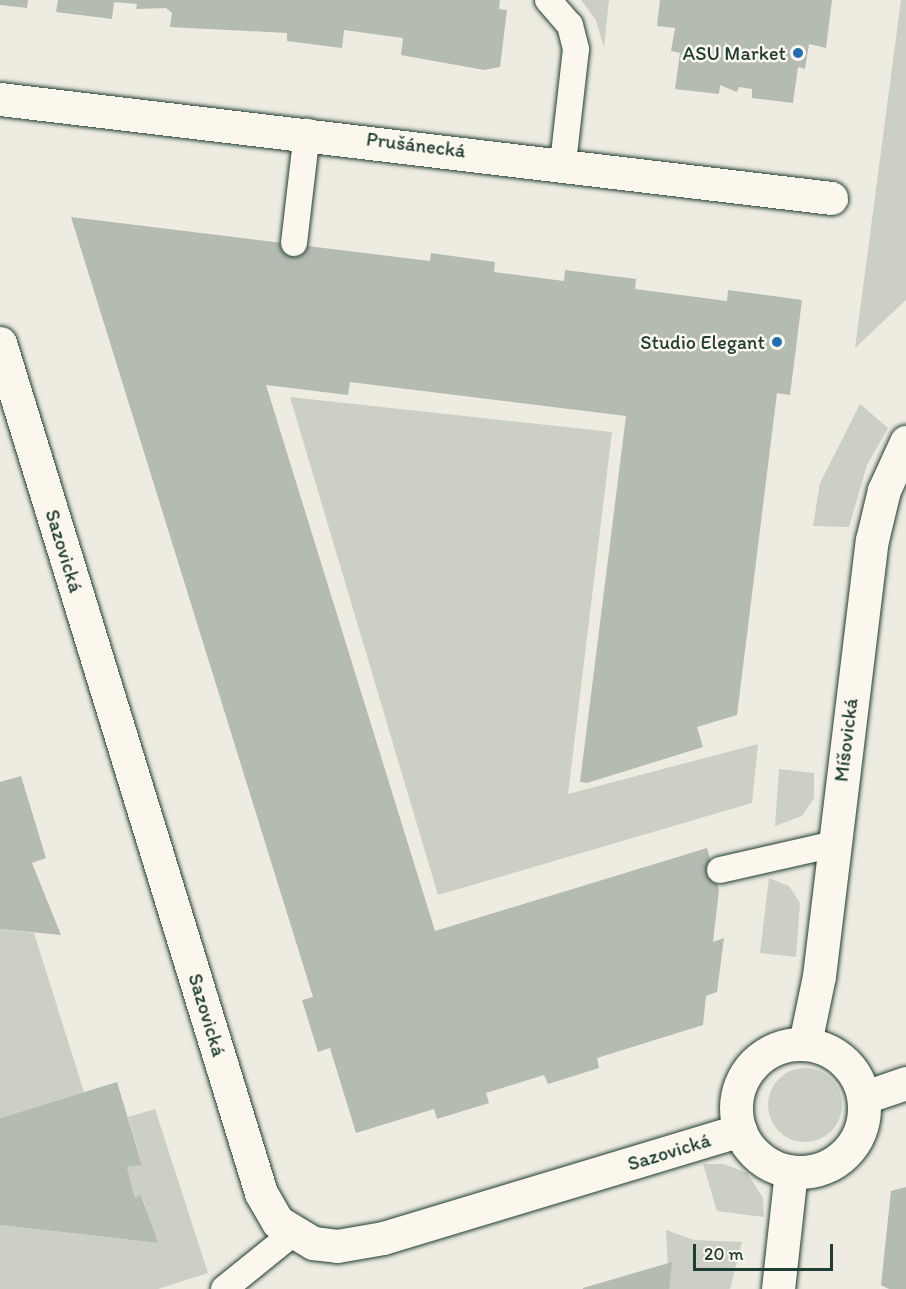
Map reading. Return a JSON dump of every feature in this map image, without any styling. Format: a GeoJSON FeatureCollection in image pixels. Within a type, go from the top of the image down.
{"type":"FeatureCollection","features":[{"type":"Feature","properties":{"kind":"street","name":"Prušánecká"},"geometry":{"type":"LineString","coordinates":[[0,99],[307,132],[831,198]]}},
{"type":"Feature","properties":{"kind":"street","name":"Sazovická"},"geometry":{"type":"LineString","coordinates":[[0,343],[261,1193],[292,1234],[337,1246],[383,1238],[740,1130]]}},
{"type":"Feature","properties":{"kind":"street","name":"Míšovická"},"geometry":{"type":"LineString","coordinates":[[805,1043],[834,844],[872,540],[884,490],[906,442]]}},
{"type":"Feature","properties":{"kind":"street"},"geometry":{"type":"LineString","coordinates":[[805,1043],[844,1060],[865,1097],[859,1136],[848,1153],[822,1169],[791,1172],[760,1159],[740,1130],[735,1109],[749,1069],[784,1045],[805,1043]]}},
{"type":"Feature","properties":{"kind":"street"},"geometry":{"type":"LineString","coordinates":[[865,1097],[906,1083]]}},
{"type":"Feature","properties":{"kind":"street"},"geometry":{"type":"LineString","coordinates":[[778,1289],[791,1172]]}},
{"type":"Feature","properties":{"kind":"lane"},"geometry":{"type":"LineString","coordinates":[[548,0],[570,25],[576,49],[563,163]]}},
{"type":"Feature","properties":{"kind":"lane"},"geometry":{"type":"LineString","coordinates":[[294,243],[307,132]]}},
{"type":"Feature","properties":{"kind":"lane"},"geometry":{"type":"LineString","coordinates":[[720,870],[834,844]]}},
{"type":"Feature","properties":{"kind":"lane"},"geometry":{"type":"LineString","coordinates":[[224,1289],[292,1234]]}},
{"type":"Feature","properties":{"kind":"shaded area"},"geometry":{"type":"Polygon","coordinates":[[[581,0],[609,0],[604,48],[596,20],[581,0]]]}},
{"type":"Feature","properties":{"kind":"shaded area"},"geometry":{"type":"Polygon","coordinates":[[[901,0],[906,0],[906,300],[855,348],[901,0]]]}},
{"type":"Feature","properties":{"kind":"shaded area"},"geometry":{"type":"Polygon","coordinates":[[[290,397],[612,432],[568,794],[758,744],[752,803],[438,895],[290,397]]]}},
{"type":"Feature","properties":{"kind":"shaded area"},"geometry":{"type":"Polygon","coordinates":[[[860,404],[888,428],[867,465],[849,527],[813,526],[820,483],[860,404]]]}},
{"type":"Feature","properties":{"kind":"shaded area"},"geometry":{"type":"Polygon","coordinates":[[[779,769],[814,773],[814,798],[802,816],[775,826],[779,769]]]}},
{"type":"Feature","properties":{"kind":"shaded area"},"geometry":{"type":"Polygon","coordinates":[[[769,878],[789,886],[800,903],[796,957],[760,953],[769,878]]]}},
{"type":"Feature","properties":{"kind":"shaded area"},"geometry":{"type":"Polygon","coordinates":[[[0,929],[34,933],[84,1092],[0,1118],[0,929]]]}},
{"type":"Feature","properties":{"kind":"shaded area"},"geometry":{"type":"Polygon","coordinates":[[[805,1068],[826,1074],[836,1084],[842,1105],[836,1126],[826,1136],[805,1142],[784,1136],[774,1126],[768,1105],[774,1084],[784,1074],[805,1068]]]}},
{"type":"Feature","properties":{"kind":"shaded area"},"geometry":{"type":"Polygon","coordinates":[[[155,1109],[208,1273],[158,1289],[0,1289],[0,1225],[157,1243],[142,1196],[135,1198],[127,1167],[142,1164],[128,1117],[155,1109]]]}},
{"type":"Feature","properties":{"kind":"shaded area"},"geometry":{"type":"Polygon","coordinates":[[[703,1164],[724,1164],[747,1173],[763,1198],[764,1217],[717,1211],[703,1164]]]}},
{"type":"Feature","properties":{"kind":"shaded area"},"geometry":{"type":"Polygon","coordinates":[[[666,1230],[694,1240],[742,1242],[730,1289],[669,1289],[666,1230]]]}},
{"type":"Feature","properties":{"kind":"building"},"geometry":{"type":"Polygon","coordinates":[[[0,0],[28,0],[27,8],[0,5],[0,0]]]}},
{"type":"Feature","properties":{"kind":"building"},"geometry":{"type":"Polygon","coordinates":[[[58,0],[500,0],[499,9],[507,10],[500,67],[484,70],[401,55],[403,38],[344,30],[342,48],[287,41],[287,33],[170,27],[172,13],[166,8],[136,9],[137,4],[114,2],[112,19],[56,12],[58,0]]]}},
{"type":"Feature","properties":{"kind":"building"},"geometry":{"type":"Polygon","coordinates":[[[660,0],[832,0],[826,48],[809,44],[805,69],[798,67],[793,103],[752,98],[752,89],[739,87],[737,92],[720,85],[719,94],[675,89],[680,53],[671,51],[675,28],[657,26],[660,0]]]}},
{"type":"Feature","properties":{"kind":"building"},"geometry":{"type":"Polygon","coordinates":[[[71,217],[430,261],[431,253],[495,262],[494,272],[564,281],[565,270],[636,279],[635,289],[727,301],[728,290],[802,300],[790,395],[777,393],[737,715],[697,727],[703,747],[587,783],[580,782],[626,416],[350,382],[348,395],[266,385],[435,931],[707,848],[719,890],[713,942],[724,938],[717,992],[706,996],[703,1025],[597,1058],[599,1068],[548,1084],[544,1075],[486,1093],[489,1103],[437,1119],[434,1109],[356,1133],[330,1048],[318,1052],[302,1000],[313,997],[71,217]]]}},
{"type":"Feature","properties":{"kind":"building"},"geometry":{"type":"Polygon","coordinates":[[[21,776],[46,858],[32,863],[61,935],[0,929],[0,782],[21,776]]]}},
{"type":"Feature","properties":{"kind":"building"},"geometry":{"type":"Polygon","coordinates":[[[117,1082],[142,1165],[127,1167],[135,1198],[141,1195],[158,1243],[0,1225],[0,1118],[117,1082]]]}},
{"type":"Feature","properties":{"kind":"building"},"geometry":{"type":"Polygon","coordinates":[[[906,1187],[906,1289],[889,1289],[881,1285],[891,1191],[906,1187]]]}},
{"type":"Feature","properties":{"kind":"building"},"geometry":{"type":"Polygon","coordinates":[[[672,1262],[669,1289],[583,1289],[583,1288],[672,1262]]]}},
{"type":"Feature","properties":{"kind":"place","name":"ASU Market"},"geometry":{"type":"Point","coordinates":[798,53]}},
{"type":"Feature","properties":{"kind":"place","name":"Studio Elegant"},"geometry":{"type":"Point","coordinates":[777,342]}}]}
